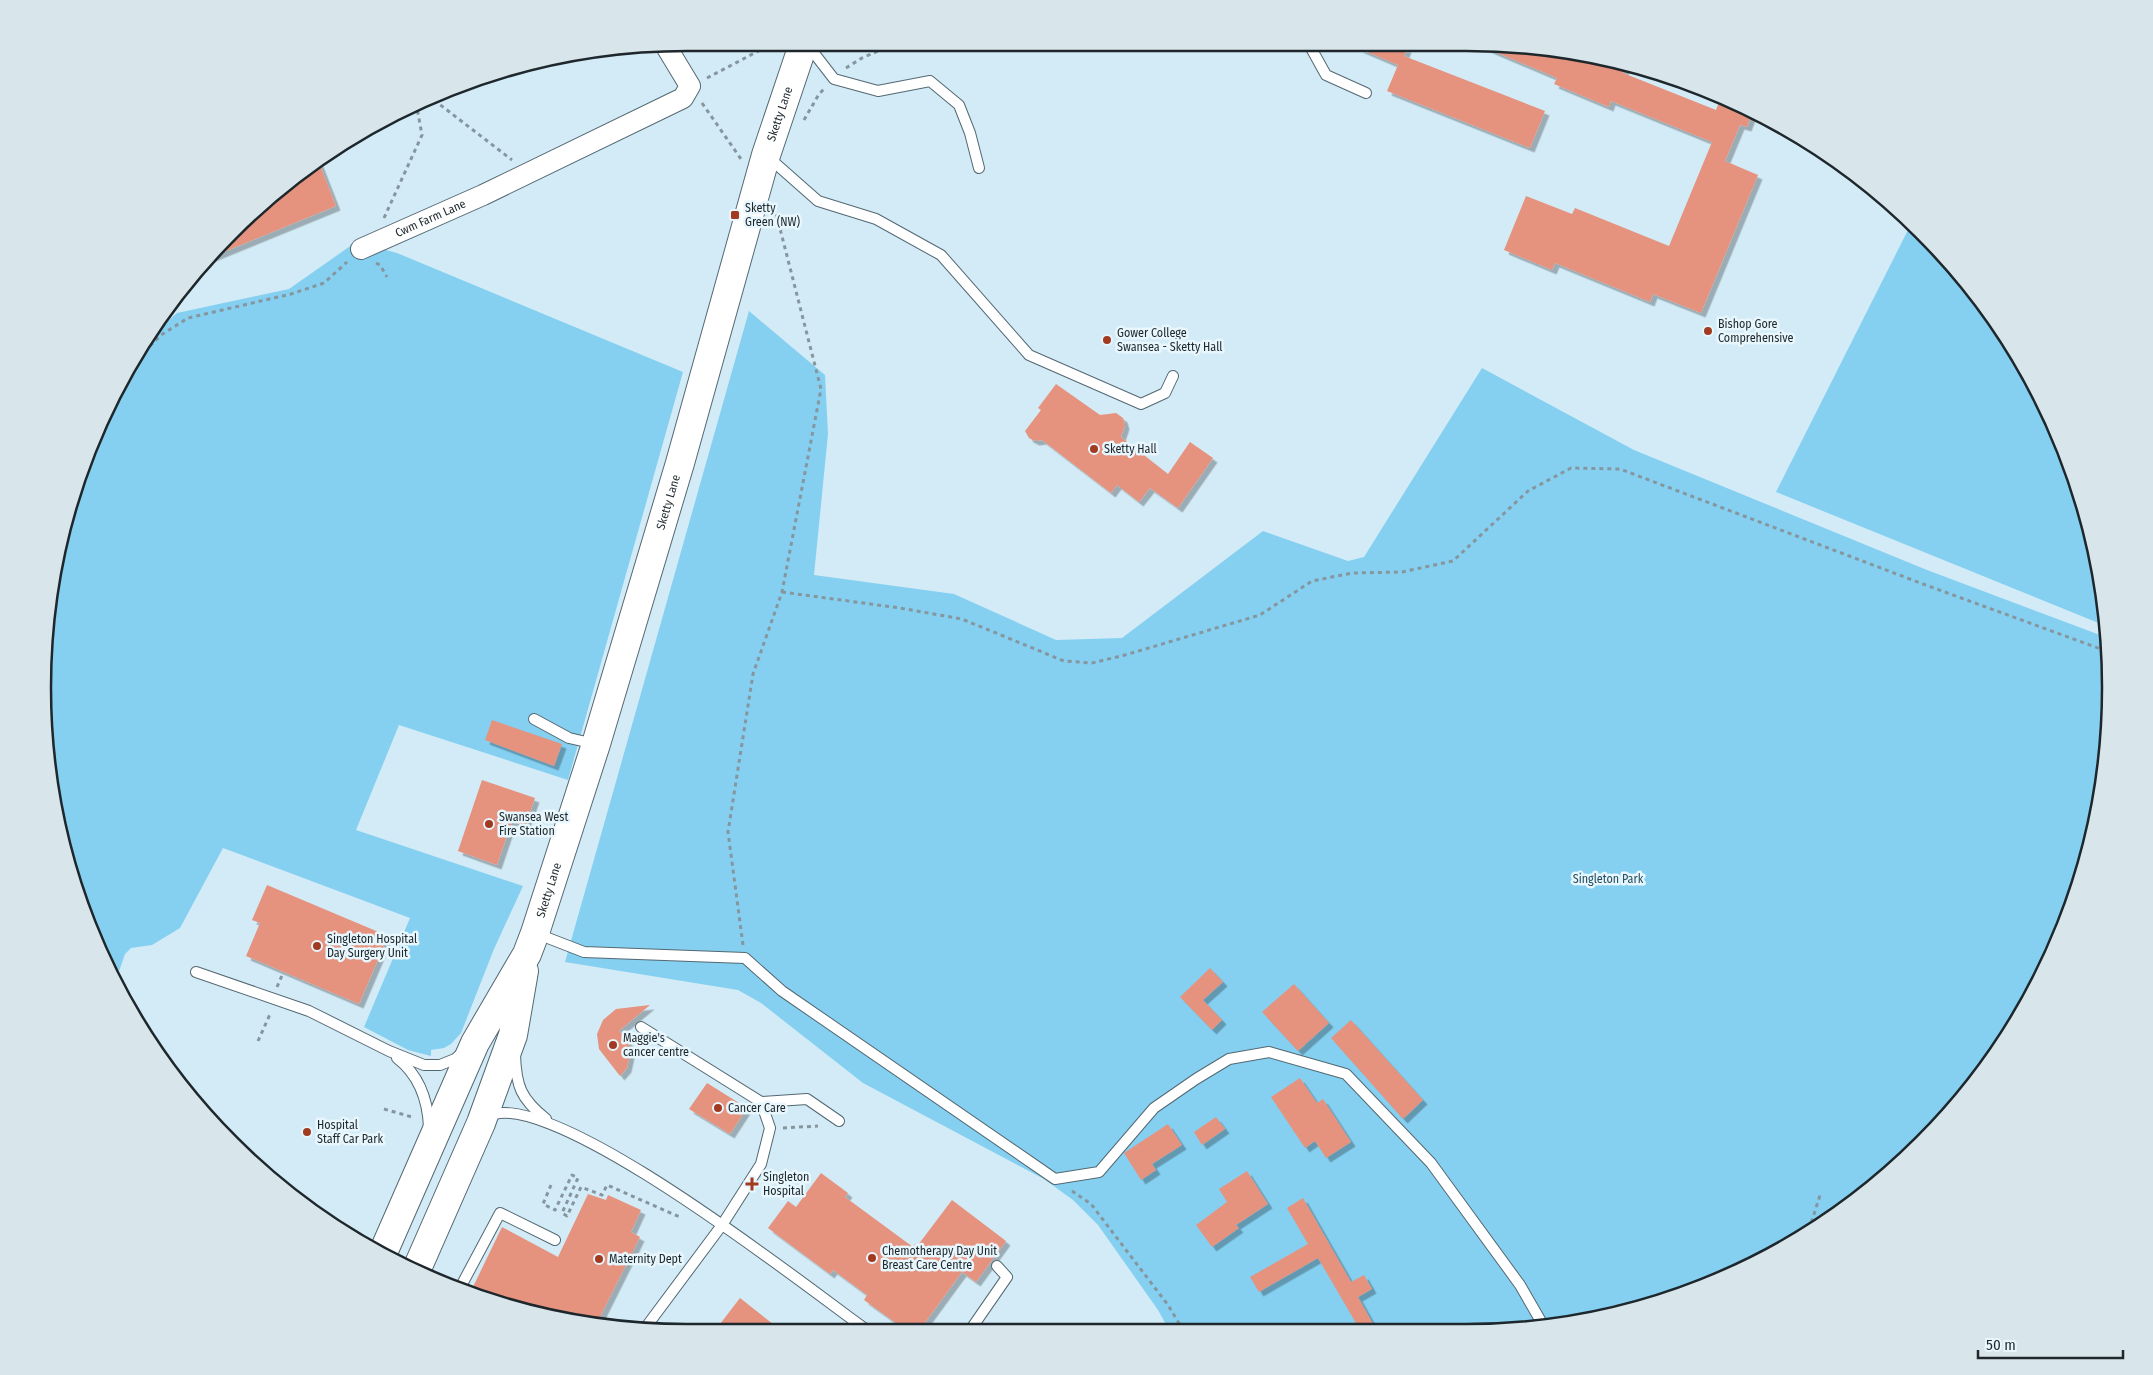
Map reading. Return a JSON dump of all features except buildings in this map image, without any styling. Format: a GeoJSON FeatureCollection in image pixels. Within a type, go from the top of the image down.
{"type":"FeatureCollection","features":[{"type":"Feature","properties":{"kind":"main road","name":"Sketty Lane"},"geometry":{"type":"LineString","coordinates":[[419,1264],[481,1123],[514,1035],[531,944],[596,744],[680,463],[756,160],[801,51]]}},
{"type":"Feature","properties":{"kind":"main road","name":"Sketty Lane"},"geometry":{"type":"LineString","coordinates":[[385,1247],[475,1043],[531,944]]}},
{"type":"Feature","properties":{"kind":"street"},"geometry":{"type":"LineString","coordinates":[[669,52],[690,86]]}},
{"type":"Feature","properties":{"kind":"street","name":"Cwm Farm Lane"},"geometry":{"type":"LineString","coordinates":[[360,249],[683,98],[690,86]]}},
{"type":"Feature","properties":{"kind":"lane"},"geometry":{"type":"LineString","coordinates":[[812,51],[834,79],[878,91],[930,81],[959,105],[970,133],[979,168]]}},
{"type":"Feature","properties":{"kind":"lane"},"geometry":{"type":"LineString","coordinates":[[1313,51],[1326,75],[1366,93]]}},
{"type":"Feature","properties":{"kind":"lane"},"geometry":{"type":"LineString","coordinates":[[756,160],[818,201],[876,219],[941,255],[1029,355],[1141,404],[1165,394],[1173,376]]}},
{"type":"Feature","properties":{"kind":"lane"},"geometry":{"type":"LineString","coordinates":[[534,719],[569,738],[596,744]]}},
{"type":"Feature","properties":{"kind":"lane"},"geometry":{"type":"LineString","coordinates":[[531,944],[584,952],[745,958],[782,992],[1055,1179],[1099,1172],[1154,1108],[1196,1079],[1230,1059],[1269,1052],[1346,1074],[1431,1163],[1520,1285],[1539,1319]]}},
{"type":"Feature","properties":{"kind":"lane"},"geometry":{"type":"LineString","coordinates":[[196,972],[309,1010],[388,1051],[424,1065],[440,1065],[455,1059],[475,1043]]}},
{"type":"Feature","properties":{"kind":"lane"},"geometry":{"type":"LineString","coordinates":[[641,1027],[762,1102],[807,1100],[839,1121]]}},
{"type":"Feature","properties":{"kind":"lane"},"geometry":{"type":"LineString","coordinates":[[514,1035],[518,1084],[522,1095],[532,1108],[548,1122]]}},
{"type":"Feature","properties":{"kind":"lane"},"geometry":{"type":"LineString","coordinates":[[388,1051],[408,1067],[418,1082],[425,1098],[429,1118],[430,1147]]}},
{"type":"Feature","properties":{"kind":"lane"},"geometry":{"type":"LineString","coordinates":[[650,1322],[722,1225],[760,1164],[770,1128],[762,1102]]}},
{"type":"Feature","properties":{"kind":"lane"},"geometry":{"type":"LineString","coordinates":[[481,1123],[495,1112],[503,1111],[548,1122],[624,1160],[722,1225],[858,1324]]}},
{"type":"Feature","properties":{"kind":"lane"},"geometry":{"type":"LineString","coordinates":[[463,1282],[500,1213],[555,1240]]}},
{"type":"Feature","properties":{"kind":"lane"},"geometry":{"type":"LineString","coordinates":[[975,1324],[1007,1278],[997,1266]]}},
{"type":"Feature","properties":{"kind":"path"},"geometry":{"type":"LineString","coordinates":[[756,160],[690,86],[758,51]]}},
{"type":"Feature","properties":{"kind":"path"},"geometry":{"type":"LineString","coordinates":[[801,125],[819,94],[841,71],[878,51]]}},
{"type":"Feature","properties":{"kind":"path"},"geometry":{"type":"LineString","coordinates":[[438,103],[528,172]]}},
{"type":"Feature","properties":{"kind":"path"},"geometry":{"type":"LineString","coordinates":[[385,238],[382,222],[422,135],[418,112]]}},
{"type":"Feature","properties":{"kind":"path"},"geometry":{"type":"LineString","coordinates":[[745,958],[728,832],[753,674],[782,592],[821,389],[774,206]]}},
{"type":"Feature","properties":{"kind":"path"},"geometry":{"type":"LineString","coordinates":[[151,345],[161,335],[188,318],[291,294],[324,283],[360,249]]}},
{"type":"Feature","properties":{"kind":"path"},"geometry":{"type":"LineString","coordinates":[[782,592],[900,608],[962,619],[1064,661],[1092,663],[1124,656],[1260,615],[1312,581],[1352,573],[1402,572],[1453,562],[1528,491],[1571,468],[1620,469],[2100,649]]}},
{"type":"Feature","properties":{"kind":"path"},"geometry":{"type":"LineString","coordinates":[[384,1109],[412,1117]]}},
{"type":"Feature","properties":{"kind":"path"},"geometry":{"type":"LineString","coordinates":[[770,1128],[818,1126]]}},
{"type":"Feature","properties":{"kind":"path"},"geometry":{"type":"LineString","coordinates":[[551,1185],[543,1204],[555,1210],[572,1175],[578,1178],[562,1213],[567,1216],[581,1187],[602,1195],[607,1185],[682,1218]]}},
{"type":"Feature","properties":{"kind":"path"},"geometry":{"type":"LineString","coordinates":[[1812,1222],[1821,1192]]}},
{"type":"Feature","properties":{"kind":"path"},"geometry":{"type":"LineString","coordinates":[[1091,1204],[1168,1305],[1179,1324]]}},
{"type":"Feature","properties":{"kind":"green space"},"geometry":{"type":"Polygon","coordinates":[[[1908,231],[1944,268],[1995,334],[2017,369],[2036,406],[2068,483],[2080,523],[2090,563],[2098,623],[1776,492],[1908,231]]]}},
{"type":"Feature","properties":{"kind":"green space"},"geometry":{"type":"Polygon","coordinates":[[[356,242],[397,253],[683,372],[568,780],[399,725],[356,830],[523,886],[494,949],[461,1033],[451,1044],[444,1048],[431,1050],[431,1056],[408,1050],[364,1027],[410,918],[223,848],[180,928],[152,945],[131,948],[125,954],[119,972],[85,892],[63,812],[57,771],[51,688],[57,604],[63,563],[73,523],[85,483],[100,444],[136,369],[158,334],[177,313],[289,289],[356,242]]]}},
{"type":"Feature","properties":{"kind":"green space","name":"Singleton Park"},"geometry":{"type":"Polygon","coordinates":[[[749,311],[825,375],[828,434],[814,575],[954,594],[1056,640],[1122,638],[1263,531],[1348,561],[1364,557],[1482,368],[1634,450],[1927,570],[2099,635],[2102,688],[2100,729],[2090,812],[2080,852],[2068,892],[2036,969],[2017,1006],[1995,1041],[1970,1075],[1944,1107],[1885,1166],[1819,1217],[1784,1239],[1709,1275],[1670,1290],[1590,1312],[1549,1318],[1466,1324],[1166,1324],[1158,1310],[1098,1225],[1073,1200],[1044,1179],[863,1083],[761,1003],[738,990],[565,962],[749,311]]]}},
{"type":"Feature","properties":{"kind":"place","name":"Sketty Green (NW)"},"geometry":{"type":"Point","coordinates":[735,215]}},
{"type":"Feature","properties":{"kind":"place","name":"Bishop Gore Comprehensive"},"geometry":{"type":"Point","coordinates":[1708,331]}},
{"type":"Feature","properties":{"kind":"place","name":"Gower College Swansea - Sketty Hall"},"geometry":{"type":"Point","coordinates":[1107,340]}},
{"type":"Feature","properties":{"kind":"place","name":"Sketty Hall"},"geometry":{"type":"Point","coordinates":[1094,449]}},
{"type":"Feature","properties":{"kind":"place","name":"Swansea West Fire Station"},"geometry":{"type":"Point","coordinates":[489,824]}},
{"type":"Feature","properties":{"kind":"place","name":"Singleton Hospital Day Surgery Unit"},"geometry":{"type":"Point","coordinates":[317,946]}},
{"type":"Feature","properties":{"kind":"place","name":"Maggie's cancer centre"},"geometry":{"type":"Point","coordinates":[613,1045]}},
{"type":"Feature","properties":{"kind":"place","name":"Cancer Care"},"geometry":{"type":"Point","coordinates":[718,1108]}},
{"type":"Feature","properties":{"kind":"place","name":"Hospital Staff Car Park"},"geometry":{"type":"Point","coordinates":[307,1132]}},
{"type":"Feature","properties":{"kind":"place","name":"Singleton Hospital"},"geometry":{"type":"Point","coordinates":[752,1184]}},
{"type":"Feature","properties":{"kind":"place","name":"Chemotherapy Day Unit Breast Care Centre"},"geometry":{"type":"Point","coordinates":[872,1258]}},
{"type":"Feature","properties":{"kind":"place","name":"Maternity Dept"},"geometry":{"type":"Point","coordinates":[599,1259]}}]}
